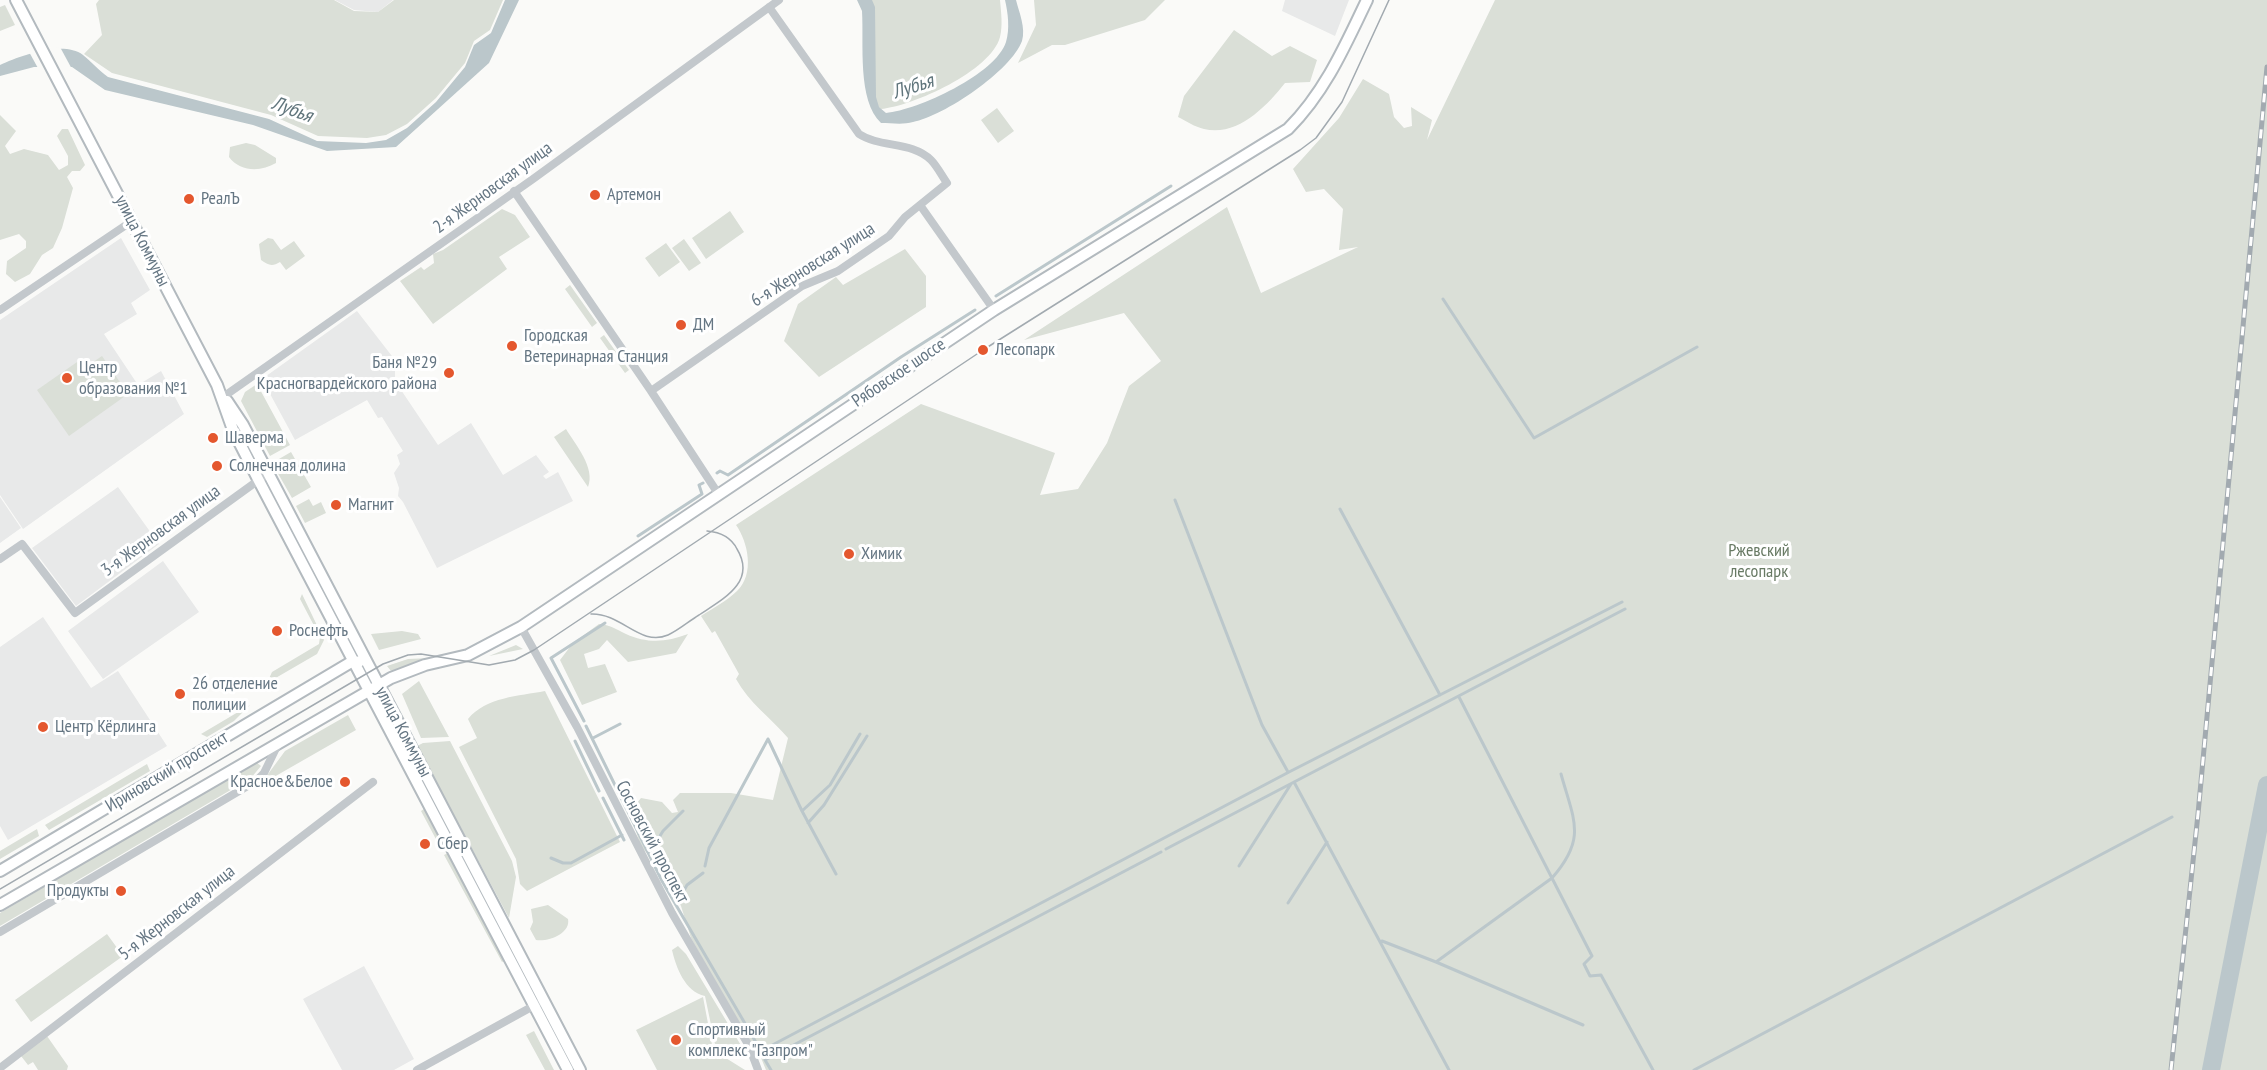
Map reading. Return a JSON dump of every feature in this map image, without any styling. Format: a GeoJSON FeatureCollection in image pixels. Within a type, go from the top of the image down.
{"type":"FeatureCollection","features":[{"type":"Feature","properties":{"kind":"main road","name":"улица Коммуны"},"geometry":{"type":"LineString","coordinates":[[16,0],[63,85],[223,396],[243,426],[262,476],[353,661],[373,687],[539,1004],[568,1070]]}},
{"type":"Feature","properties":{"kind":"main road","name":"Рябовское шоссе"},"geometry":{"type":"LineString","coordinates":[[373,687],[409,670],[468,655],[521,627],[993,310],[1288,129],[1316,99],[1337,62],[1366,0]]}},
{"type":"Feature","properties":{"kind":"main road","name":"улица Коммуны"},"geometry":{"type":"LineString","coordinates":[[262,476],[367,663],[373,687]]}},
{"type":"Feature","properties":{"kind":"main road"},"geometry":{"type":"LineString","coordinates":[[353,661],[367,663]]}},
{"type":"Feature","properties":{"kind":"main road","name":"Ириновский проспект"},"geometry":{"type":"LineString","coordinates":[[0,871],[353,661]]}},
{"type":"Feature","properties":{"kind":"main road","name":"Ириновский проспект"},"geometry":{"type":"LineString","coordinates":[[0,905],[373,687]]}},
{"type":"Feature","properties":{"kind":"main road","name":"улица Коммуны"},"geometry":{"type":"LineString","coordinates":[[539,1004],[580,1070]]}},
{"type":"Feature","properties":{"kind":"street","name":"2-я Жерновская улица"},"geometry":{"type":"LineString","coordinates":[[223,396],[514,191],[779,0]]}},
{"type":"Feature","properties":{"kind":"street","name":"6-я Жерновская улица"},"geometry":{"type":"LineString","coordinates":[[651,391],[802,286],[838,271],[889,236],[920,205],[947,183],[930,159],[914,150],[868,141],[859,135],[769,7]]}},
{"type":"Feature","properties":{"kind":"street"},"geometry":{"type":"LineString","coordinates":[[514,191],[719,495]]}},
{"type":"Feature","properties":{"kind":"street"},"geometry":{"type":"LineString","coordinates":[[920,205],[993,310]]}},
{"type":"Feature","properties":{"kind":"street"},"geometry":{"type":"LineString","coordinates":[[0,310],[132,221]]}},
{"type":"Feature","properties":{"kind":"street","name":"3-я Жерновская улица"},"geometry":{"type":"LineString","coordinates":[[0,559],[22,544],[75,614],[262,476]]}},
{"type":"Feature","properties":{"kind":"street","name":"Сосновский проспект"},"geometry":{"type":"LineString","coordinates":[[521,627],[577,727],[672,913],[749,1046],[758,1070]]}},
{"type":"Feature","properties":{"kind":"street"},"geometry":{"type":"LineString","coordinates":[[0,932],[256,781],[264,773],[278,743]]}},
{"type":"Feature","properties":{"kind":"street","name":"5-я Жерновская улица"},"geometry":{"type":"LineString","coordinates":[[0,1068],[373,782]]}},
{"type":"Feature","properties":{"kind":"street"},"geometry":{"type":"LineString","coordinates":[[417,1070],[539,1004]]}},
{"type":"Feature","properties":{"kind":"shaded area"},"geometry":{"type":"Polygon","coordinates":[[[335,0],[393,0],[378,12],[354,10],[335,0]]]}},
{"type":"Feature","properties":{"kind":"shaded area"},"geometry":{"type":"Polygon","coordinates":[[[505,0],[519,0],[489,63],[396,147],[327,151],[253,125],[105,90],[72,67],[34,67],[0,76],[0,65],[8,61],[42,51],[64,49],[83,55],[108,77],[269,119],[317,141],[366,143],[386,140],[407,128],[436,102],[465,67],[474,45],[491,33],[505,0]]]}},
{"type":"Feature","properties":{"kind":"shaded area"},"geometry":{"type":"Polygon","coordinates":[[[857,0],[872,0],[875,7],[876,97],[879,107],[886,113],[935,98],[972,78],[988,66],[1006,42],[1008,21],[1005,0],[1016,0],[1023,25],[1022,41],[1005,65],[958,102],[913,122],[881,123],[873,113],[865,86],[862,11],[857,0]]]}},
{"type":"Feature","properties":{"kind":"shaded area"},"geometry":{"type":"Polygon","coordinates":[[[1285,0],[1349,0],[1335,36],[1282,11],[1285,0]]]}},
{"type":"Feature","properties":{"kind":"shaded area","name":"Центр образования №1"},"geometry":{"type":"Polygon","coordinates":[[[121,238],[150,290],[131,303],[137,314],[104,334],[138,385],[161,371],[184,414],[23,529],[0,495],[0,320],[121,238]]]}},
{"type":"Feature","properties":{"kind":"shaded area"},"geometry":{"type":"Polygon","coordinates":[[[357,311],[395,360],[395,381],[438,445],[471,423],[503,475],[536,455],[549,472],[543,476],[546,479],[558,472],[573,501],[437,568],[398,496],[399,488],[394,473],[400,464],[397,455],[403,451],[382,417],[378,418],[367,400],[295,440],[262,379],[357,311]]]}},
{"type":"Feature","properties":{"kind":"shaded area"},"geometry":{"type":"Polygon","coordinates":[[[118,487],[159,544],[76,606],[32,548],[118,487]]]}},
{"type":"Feature","properties":{"kind":"shaded area"},"geometry":{"type":"Polygon","coordinates":[[[0,497],[21,528],[0,543],[0,497]]]}},
{"type":"Feature","properties":{"kind":"shaded area"},"geometry":{"type":"Polygon","coordinates":[[[163,561],[199,612],[103,679],[68,631],[163,561]]]}},
{"type":"Feature","properties":{"kind":"shaded area"},"geometry":{"type":"Polygon","coordinates":[[[43,617],[91,688],[118,671],[167,746],[8,840],[0,826],[0,647],[43,617]]]}},
{"type":"Feature","properties":{"kind":"shaded area"},"geometry":{"type":"Polygon","coordinates":[[[364,966],[414,1059],[394,1070],[342,1070],[303,999],[364,966]]]}},
{"type":"Feature","properties":{"kind":"green space"},"geometry":{"type":"Polygon","coordinates":[[[99,0],[334,0],[354,11],[378,12],[394,0],[503,0],[490,30],[474,41],[465,63],[436,98],[407,124],[386,135],[367,138],[318,136],[271,115],[112,73],[84,54],[102,35],[96,4],[99,0]]]}},
{"type":"Feature","properties":{"kind":"green space"},"geometry":{"type":"Polygon","coordinates":[[[868,0],[1000,0],[1002,23],[1000,37],[994,50],[982,62],[949,85],[912,101],[881,109],[874,103],[868,0]]]}},
{"type":"Feature","properties":{"kind":"green space"},"geometry":{"type":"Polygon","coordinates":[[[1034,0],[1165,0],[1145,20],[1065,45],[1052,45],[1018,63],[1036,25],[1034,0]]]}},
{"type":"Feature","properties":{"kind":"green space","name":"Ржевский лесопарк"},"geometry":{"type":"Polygon","coordinates":[[[1495,0],[2267,0],[2267,1070],[766,1070],[757,1048],[746,1038],[691,938],[681,906],[659,865],[641,847],[630,812],[641,798],[662,802],[672,813],[678,812],[673,800],[680,793],[731,793],[773,800],[788,738],[741,688],[736,679],[739,674],[715,631],[712,633],[701,616],[733,595],[743,584],[748,558],[744,540],[736,525],[921,404],[1055,453],[1040,495],[1078,489],[1107,443],[1129,386],[1161,361],[1124,313],[1024,340],[1227,207],[1261,293],[1358,247],[1339,250],[1343,209],[1324,189],[1306,192],[1293,169],[1339,118],[1363,79],[1389,94],[1394,117],[1404,128],[1412,126],[1411,107],[1432,120],[1427,140],[1495,0]]]}},
{"type":"Feature","properties":{"kind":"green space"},"geometry":{"type":"Polygon","coordinates":[[[5,5],[15,25],[0,31],[0,7],[5,5]]]}},
{"type":"Feature","properties":{"kind":"green space"},"geometry":{"type":"Polygon","coordinates":[[[1234,30],[1272,56],[1290,46],[1317,60],[1310,82],[1285,83],[1260,110],[1228,129],[1201,128],[1178,117],[1184,96],[1234,30]]]}},
{"type":"Feature","properties":{"kind":"green space"},"geometry":{"type":"Polygon","coordinates":[[[997,108],[1014,131],[998,143],[981,120],[997,108]]]}},
{"type":"Feature","properties":{"kind":"green space"},"geometry":{"type":"Polygon","coordinates":[[[0,115],[16,131],[5,146],[10,154],[24,149],[48,155],[59,170],[68,165],[68,156],[57,136],[62,129],[68,129],[85,165],[80,171],[72,171],[67,177],[73,188],[62,228],[53,248],[42,255],[30,274],[15,282],[6,274],[7,261],[26,248],[26,241],[19,234],[0,240],[0,115]]]}},
{"type":"Feature","properties":{"kind":"green space"},"geometry":{"type":"Polygon","coordinates":[[[246,143],[255,145],[276,158],[276,163],[257,169],[239,166],[229,157],[230,147],[246,143]]]}},
{"type":"Feature","properties":{"kind":"green space"},"geometry":{"type":"Polygon","coordinates":[[[502,209],[515,215],[530,237],[499,257],[507,269],[433,324],[400,281],[421,267],[424,270],[434,263],[433,254],[443,250],[502,209]]]}},
{"type":"Feature","properties":{"kind":"green space"},"geometry":{"type":"Polygon","coordinates":[[[730,211],[744,232],[706,259],[692,238],[730,211]]]}},
{"type":"Feature","properties":{"kind":"green space"},"geometry":{"type":"Polygon","coordinates":[[[268,238],[273,239],[281,250],[294,241],[305,256],[286,270],[280,262],[272,265],[266,263],[261,260],[259,244],[268,238]]]}},
{"type":"Feature","properties":{"kind":"green space"},"geometry":{"type":"Polygon","coordinates":[[[684,239],[701,263],[689,271],[672,248],[684,239]]]}},
{"type":"Feature","properties":{"kind":"green space"},"geometry":{"type":"Polygon","coordinates":[[[666,243],[680,262],[659,277],[645,258],[666,243]]]}},
{"type":"Feature","properties":{"kind":"green space"},"geometry":{"type":"Polygon","coordinates":[[[905,249],[926,276],[926,307],[819,377],[784,341],[798,304],[836,277],[843,285],[905,249]]]}},
{"type":"Feature","properties":{"kind":"green space"},"geometry":{"type":"Polygon","coordinates":[[[570,285],[597,323],[592,327],[565,289],[570,285]]]}},
{"type":"Feature","properties":{"kind":"green space"},"geometry":{"type":"Polygon","coordinates":[[[604,335],[629,370],[625,373],[600,338],[604,335]]]}},
{"type":"Feature","properties":{"kind":"green space"},"geometry":{"type":"Polygon","coordinates":[[[102,356],[128,394],[69,436],[37,390],[80,360],[86,367],[102,356]]]}},
{"type":"Feature","properties":{"kind":"green space"},"geometry":{"type":"Polygon","coordinates":[[[257,384],[290,445],[270,456],[241,401],[245,392],[257,384]]]}},
{"type":"Feature","properties":{"kind":"green space"},"geometry":{"type":"Polygon","coordinates":[[[566,429],[587,464],[590,480],[588,487],[554,437],[566,429]]]}},
{"type":"Feature","properties":{"kind":"green space"},"geometry":{"type":"Polygon","coordinates":[[[291,452],[311,487],[292,498],[272,463],[291,452]]]}},
{"type":"Feature","properties":{"kind":"green space"},"geometry":{"type":"Polygon","coordinates":[[[309,499],[313,506],[321,502],[326,513],[305,523],[296,506],[309,499]]]}},
{"type":"Feature","properties":{"kind":"green space"},"geometry":{"type":"Polygon","coordinates":[[[302,594],[324,640],[317,654],[267,683],[272,672],[319,644],[320,637],[300,599],[302,594]]]}},
{"type":"Feature","properties":{"kind":"green space"},"geometry":{"type":"Polygon","coordinates":[[[599,624],[650,641],[673,639],[688,634],[676,653],[628,662],[607,640],[599,649],[584,654],[588,668],[605,664],[617,692],[582,705],[560,660],[573,643],[599,624]]]}},
{"type":"Feature","properties":{"kind":"green space"},"geometry":{"type":"Polygon","coordinates":[[[402,631],[418,634],[421,639],[379,650],[371,634],[402,631]]]}},
{"type":"Feature","properties":{"kind":"green space"},"geometry":{"type":"Polygon","coordinates":[[[516,645],[523,649],[489,656],[516,645]]]}},
{"type":"Feature","properties":{"kind":"green space"},"geometry":{"type":"Polygon","coordinates":[[[430,658],[391,671],[387,666],[408,659],[430,658]]]}},
{"type":"Feature","properties":{"kind":"green space"},"geometry":{"type":"Polygon","coordinates":[[[419,681],[449,737],[421,738],[402,694],[419,681]]]}},
{"type":"Feature","properties":{"kind":"green space"},"geometry":{"type":"Polygon","coordinates":[[[545,691],[620,842],[527,891],[520,884],[516,859],[459,747],[477,738],[468,719],[484,706],[504,699],[545,691]]]}},
{"type":"Feature","properties":{"kind":"green space"},"geometry":{"type":"Polygon","coordinates":[[[250,705],[234,721],[207,737],[201,734],[250,705]]]}},
{"type":"Feature","properties":{"kind":"green space"},"geometry":{"type":"Polygon","coordinates":[[[348,715],[356,730],[260,785],[285,751],[348,715]]]}},
{"type":"Feature","properties":{"kind":"green space"},"geometry":{"type":"Polygon","coordinates":[[[450,741],[512,861],[516,877],[509,918],[417,746],[423,743],[450,741]]]}},
{"type":"Feature","properties":{"kind":"green space"},"geometry":{"type":"Polygon","coordinates":[[[256,762],[261,766],[251,778],[0,926],[0,913],[256,762]]]}},
{"type":"Feature","properties":{"kind":"green space"},"geometry":{"type":"Polygon","coordinates":[[[147,764],[150,771],[49,830],[45,825],[147,764]]]}},
{"type":"Feature","properties":{"kind":"green space"},"geometry":{"type":"Polygon","coordinates":[[[424,809],[442,841],[438,843],[421,811],[424,809]]]}},
{"type":"Feature","properties":{"kind":"green space"},"geometry":{"type":"Polygon","coordinates":[[[37,829],[39,836],[0,859],[0,851],[37,829]]]}},
{"type":"Feature","properties":{"kind":"green space"},"geometry":{"type":"Polygon","coordinates":[[[448,853],[506,960],[502,962],[444,855],[448,853]]]}},
{"type":"Feature","properties":{"kind":"green space"},"geometry":{"type":"Polygon","coordinates":[[[548,905],[568,919],[568,924],[558,936],[547,940],[536,940],[530,929],[533,922],[531,909],[548,905]]]}},
{"type":"Feature","properties":{"kind":"green space"},"geometry":{"type":"Polygon","coordinates":[[[107,934],[123,956],[31,1022],[15,1000],[107,934]]]}},
{"type":"Feature","properties":{"kind":"green space"},"geometry":{"type":"Polygon","coordinates":[[[678,946],[686,954],[742,1047],[737,1055],[726,1057],[716,1049],[705,996],[692,990],[682,978],[676,964],[672,950],[678,946]]]}},
{"type":"Feature","properties":{"kind":"green space","name":"Cпортивный комплекс \"Газпром\""},"geometry":{"type":"Polygon","coordinates":[[[703,997],[713,1050],[745,1070],[657,1070],[636,1030],[703,997]]]}},
{"type":"Feature","properties":{"kind":"green space"},"geometry":{"type":"Polygon","coordinates":[[[534,1031],[554,1070],[545,1070],[526,1035],[534,1031]]]}},
{"type":"Feature","properties":{"kind":"green space"},"geometry":{"type":"Polygon","coordinates":[[[47,1036],[68,1066],[67,1070],[38,1070],[33,1062],[28,1065],[21,1056],[47,1036]]]}},
{"type":"Feature","properties":{"kind":"pier"},"geometry":{"type":"Polygon","coordinates":[[[60,47],[73,71],[39,70],[28,50],[60,47]]]}},
{"type":"Feature","properties":{"kind":"waterway"},"geometry":{"type":"LineString","coordinates":[[996,296],[1171,186]]}},
{"type":"Feature","properties":{"kind":"waterway"},"geometry":{"type":"LineString","coordinates":[[1443,299],[1534,438],[1697,347]]}},
{"type":"Feature","properties":{"kind":"waterway"},"geometry":{"type":"LineString","coordinates":[[717,473],[720,471],[728,475],[901,357],[975,310]]}},
{"type":"Feature","properties":{"kind":"waterway"},"geometry":{"type":"LineString","coordinates":[[638,536],[702,494],[699,485],[703,483]]}},
{"type":"Feature","properties":{"kind":"waterway"},"geometry":{"type":"LineString","coordinates":[[1175,500],[1262,725],[1288,772]]}},
{"type":"Feature","properties":{"kind":"waterway"},"geometry":{"type":"LineString","coordinates":[[1340,509],[1440,695]]}},
{"type":"Feature","properties":{"kind":"waterway"},"geometry":{"type":"LineString","coordinates":[[586,726],[662,881],[761,1051],[1289,772],[1622,602]]}},
{"type":"Feature","properties":{"kind":"waterway"},"geometry":{"type":"LineString","coordinates":[[1166,849],[1625,609]]}},
{"type":"Feature","properties":{"kind":"waterway"},"geometry":{"type":"LineString","coordinates":[[584,721],[551,658],[605,623]]}},
{"type":"Feature","properties":{"kind":"waterway"},"geometry":{"type":"LineString","coordinates":[[1459,697],[1592,956],[1584,964],[1590,976],[1601,975],[1653,1070]]}},
{"type":"Feature","properties":{"kind":"waterway"},"geometry":{"type":"LineString","coordinates":[[593,738],[620,724]]}},
{"type":"Feature","properties":{"kind":"waterway"},"geometry":{"type":"LineString","coordinates":[[802,811],[830,785],[860,734]]}},
{"type":"Feature","properties":{"kind":"waterway"},"geometry":{"type":"LineString","coordinates":[[808,823],[824,805],[867,736]]}},
{"type":"Feature","properties":{"kind":"waterway"},"geometry":{"type":"LineString","coordinates":[[768,739],[802,811],[836,874]]}},
{"type":"Feature","properties":{"kind":"waterway"},"geometry":{"type":"LineString","coordinates":[[705,866],[709,848],[768,739]]}},
{"type":"Feature","properties":{"kind":"waterway"},"geometry":{"type":"LineString","coordinates":[[575,741],[599,791]]}},
{"type":"Feature","properties":{"kind":"waterway"},"geometry":{"type":"LineString","coordinates":[[1382,941],[1436,962],[1552,878],[1563,864],[1574,840],[1573,817],[1561,774]]}},
{"type":"Feature","properties":{"kind":"waterway"},"geometry":{"type":"LineString","coordinates":[[1294,782],[1449,1070]]}},
{"type":"Feature","properties":{"kind":"waterway"},"geometry":{"type":"LineString","coordinates":[[1239,866],[1291,784]]}},
{"type":"Feature","properties":{"kind":"waterway"},"geometry":{"type":"LineString","coordinates":[[2211,1070],[2267,785]]}},
{"type":"Feature","properties":{"kind":"waterway"},"geometry":{"type":"LineString","coordinates":[[603,798],[624,840]]}},
{"type":"Feature","properties":{"kind":"waterway"},"geometry":{"type":"LineString","coordinates":[[649,854],[663,831],[683,811]]}},
{"type":"Feature","properties":{"kind":"waterway"},"geometry":{"type":"LineString","coordinates":[[1694,1070],[2172,817]]}},
{"type":"Feature","properties":{"kind":"waterway"},"geometry":{"type":"LineString","coordinates":[[551,858],[563,863],[571,863],[622,835]]}},
{"type":"Feature","properties":{"kind":"waterway"},"geometry":{"type":"LineString","coordinates":[[1288,903],[1327,842]]}},
{"type":"Feature","properties":{"kind":"waterway"},"geometry":{"type":"LineString","coordinates":[[771,1070],[765,1060],[1161,852]]}},
{"type":"Feature","properties":{"kind":"waterway"},"geometry":{"type":"LineString","coordinates":[[676,905],[687,885],[703,873]]}},
{"type":"Feature","properties":{"kind":"waterway"},"geometry":{"type":"LineString","coordinates":[[1436,962],[1583,1025]]}},
{"type":"Feature","properties":{"kind":"tram line"},"geometry":{"type":"LineString","coordinates":[[0,889],[383,664],[408,655],[421,654],[489,665],[515,660],[534,650],[983,350],[1316,138],[1342,102],[1389,0]]}},
{"type":"Feature","properties":{"kind":"tram line"},"geometry":{"type":"LineString","coordinates":[[591,614],[602,615],[649,637],[658,638],[672,633],[718,603],[740,580],[743,571],[742,561],[737,549],[728,538],[707,531]]}},
{"type":"Feature","properties":{"kind":"railway"},"geometry":{"type":"LineString","coordinates":[[2171,1070],[2198,814],[2267,67]]}},
{"type":"Feature","properties":{"kind":"place","name":"Артемон"},"geometry":{"type":"Point","coordinates":[595,195]}},
{"type":"Feature","properties":{"kind":"place","name":"РеалЪ"},"geometry":{"type":"Point","coordinates":[189,199]}},
{"type":"Feature","properties":{"kind":"place","name":"ДМ"},"geometry":{"type":"Point","coordinates":[681,325]}},
{"type":"Feature","properties":{"kind":"place","name":"Городская Ветеринарная Станция"},"geometry":{"type":"Point","coordinates":[512,346]}},
{"type":"Feature","properties":{"kind":"place","name":"Лесопарк"},"geometry":{"type":"Point","coordinates":[983,350]}},
{"type":"Feature","properties":{"kind":"place","name":"Баня №29 Красногвардейского района"},"geometry":{"type":"Point","coordinates":[449,373]}},
{"type":"Feature","properties":{"kind":"place","name":"Центр образования №1"},"geometry":{"type":"Point","coordinates":[67,378]}},
{"type":"Feature","properties":{"kind":"place","name":"Шаверма"},"geometry":{"type":"Point","coordinates":[213,438]}},
{"type":"Feature","properties":{"kind":"place","name":"Солнечная долина"},"geometry":{"type":"Point","coordinates":[217,466]}},
{"type":"Feature","properties":{"kind":"place","name":"Магнит"},"geometry":{"type":"Point","coordinates":[336,505]}},
{"type":"Feature","properties":{"kind":"place","name":"Химик"},"geometry":{"type":"Point","coordinates":[849,554]}},
{"type":"Feature","properties":{"kind":"place","name":"Роснефть"},"geometry":{"type":"Point","coordinates":[277,631]}},
{"type":"Feature","properties":{"kind":"place","name":"26 отделение полиции"},"geometry":{"type":"Point","coordinates":[180,694]}},
{"type":"Feature","properties":{"kind":"place","name":"Центр Кёрлинга"},"geometry":{"type":"Point","coordinates":[43,727]}},
{"type":"Feature","properties":{"kind":"place","name":"Красное&Белое"},"geometry":{"type":"Point","coordinates":[345,782]}},
{"type":"Feature","properties":{"kind":"place","name":"Сбер"},"geometry":{"type":"Point","coordinates":[425,844]}},
{"type":"Feature","properties":{"kind":"place","name":"Продукты"},"geometry":{"type":"Point","coordinates":[121,891]}},
{"type":"Feature","properties":{"kind":"place","name":"Cпортивный комплекс \"Газпром\""},"geometry":{"type":"Point","coordinates":[676,1040]}},
{"type":"Feature","properties":{"kind":"water label","name":"Лубья"},"geometry":{"type":"Point","coordinates":[913,87]}},
{"type":"Feature","properties":{"kind":"water label","name":"Лубья"},"geometry":{"type":"Point","coordinates":[292,110]}}]}
